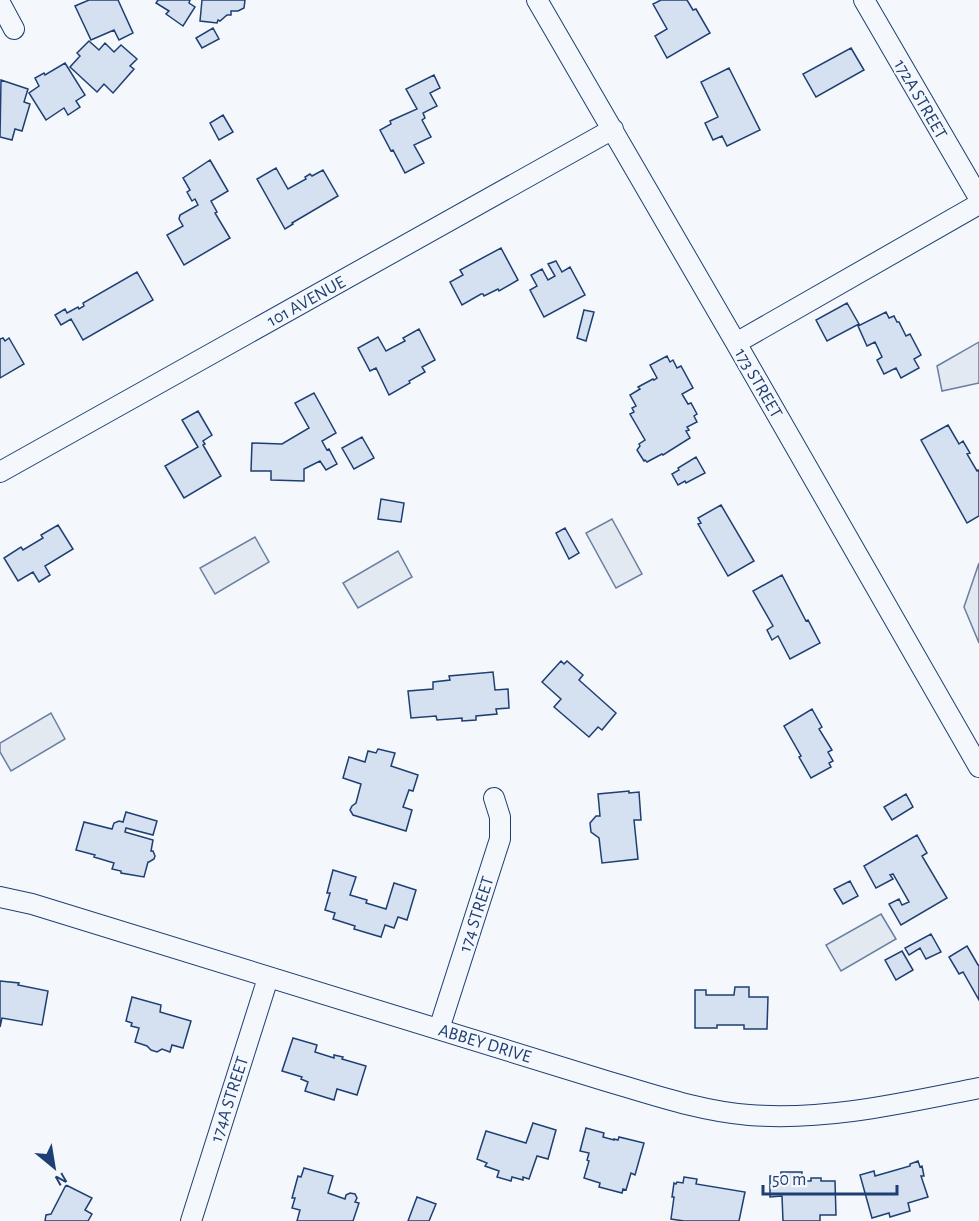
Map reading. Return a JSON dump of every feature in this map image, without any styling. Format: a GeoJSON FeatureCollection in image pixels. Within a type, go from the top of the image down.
{"type":"FeatureCollection","features":[{"type":"Feature","properties":{"kind":"street","name":"173 STREET"},"geometry":{"type":"LineString","coordinates":[[537,0],[979,766]]}},
{"type":"Feature","properties":{"kind":"street","name":"172A STREET"},"geometry":{"type":"LineString","coordinates":[[864,0],[979,198]]}},
{"type":"Feature","properties":{"kind":"street"},"geometry":{"type":"LineString","coordinates":[[0,3],[14,29]]}},
{"type":"Feature","properties":{"kind":"street","name":"101 AVENUE"},"geometry":{"type":"LineString","coordinates":[[0,472],[613,129]]}},
{"type":"Feature","properties":{"kind":"street"},"geometry":{"type":"LineString","coordinates":[[736,343],[979,204]]}},
{"type":"Feature","properties":{"kind":"street","name":"174 STREET"},"geometry":{"type":"LineString","coordinates":[[439,1029],[500,839],[500,817],[494,798]]}},
{"type":"Feature","properties":{"kind":"street","name":"ABBEY DRIVE"},"geometry":{"type":"LineString","coordinates":[[0,897],[32,904],[268,978],[698,1107],[749,1115],[843,1113],[979,1088]]}},
{"type":"Feature","properties":{"kind":"street","name":"174A STREET"},"geometry":{"type":"LineString","coordinates":[[191,1221],[268,978]]}},
{"type":"Feature","properties":{"kind":"shaded area"},"geometry":{"type":"Polygon","coordinates":[[[979,342],[979,383],[942,391],[937,366],[979,342]]]}},
{"type":"Feature","properties":{"kind":"shaded area"},"geometry":{"type":"Polygon","coordinates":[[[612,519],[642,574],[616,588],[586,533],[612,519]]]}},
{"type":"Feature","properties":{"kind":"shaded area"},"geometry":{"type":"Polygon","coordinates":[[[255,537],[269,562],[215,594],[200,568],[255,537]]]}},
{"type":"Feature","properties":{"kind":"shaded area"},"geometry":{"type":"Polygon","coordinates":[[[398,551],[412,577],[358,608],[343,583],[398,551]]]}},
{"type":"Feature","properties":{"kind":"shaded area"},"geometry":{"type":"Polygon","coordinates":[[[979,563],[979,643],[964,607],[979,563]]]}},
{"type":"Feature","properties":{"kind":"shaded area"},"geometry":{"type":"Polygon","coordinates":[[[51,713],[65,739],[11,771],[0,752],[0,743],[51,713]]]}},
{"type":"Feature","properties":{"kind":"shaded area"},"geometry":{"type":"Polygon","coordinates":[[[881,914],[896,939],[841,971],[826,945],[881,914]]]}},
{"type":"Feature","properties":{"kind":"building"},"geometry":{"type":"Polygon","coordinates":[[[89,0],[118,0],[133,33],[119,40],[114,30],[91,40],[75,6],[89,0]]]}},
{"type":"Feature","properties":{"kind":"building"},"geometry":{"type":"Polygon","coordinates":[[[158,0],[190,0],[189,3],[195,7],[183,26],[166,14],[169,11],[156,3],[158,0]]]}},
{"type":"Feature","properties":{"kind":"building"},"geometry":{"type":"Polygon","coordinates":[[[202,0],[245,0],[244,8],[231,11],[231,15],[218,20],[217,23],[200,21],[202,0]]]}},
{"type":"Feature","properties":{"kind":"building"},"geometry":{"type":"Polygon","coordinates":[[[661,0],[687,0],[693,10],[696,9],[710,33],[667,58],[655,36],[667,29],[653,4],[661,0]]]}},
{"type":"Feature","properties":{"kind":"building"},"geometry":{"type":"Polygon","coordinates":[[[213,28],[219,39],[202,48],[196,38],[213,28]]]}},
{"type":"Feature","properties":{"kind":"building"},"geometry":{"type":"Polygon","coordinates":[[[89,41],[99,50],[105,43],[114,52],[121,45],[137,59],[130,66],[134,69],[113,93],[104,84],[97,92],[70,67],[80,56],[77,53],[89,41]]]}},
{"type":"Feature","properties":{"kind":"building"},"geometry":{"type":"Polygon","coordinates":[[[851,48],[864,70],[816,97],[803,74],[851,48]]]}},
{"type":"Feature","properties":{"kind":"building"},"geometry":{"type":"Polygon","coordinates":[[[65,63],[85,95],[76,101],[80,107],[68,115],[64,108],[46,120],[29,93],[39,86],[35,78],[65,63]]]}},
{"type":"Feature","properties":{"kind":"building"},"geometry":{"type":"Polygon","coordinates":[[[729,68],[760,130],[727,146],[722,136],[713,140],[705,123],[718,117],[701,82],[729,68]]]}},
{"type":"Feature","properties":{"kind":"building"},"geometry":{"type":"Polygon","coordinates":[[[434,75],[440,88],[430,93],[437,106],[423,113],[425,118],[422,120],[431,137],[414,145],[424,163],[405,173],[380,130],[391,124],[390,121],[417,109],[406,89],[434,75]]]}},
{"type":"Feature","properties":{"kind":"building"},"geometry":{"type":"Polygon","coordinates":[[[1,80],[28,89],[24,102],[30,104],[22,131],[15,129],[12,140],[0,137],[1,80]]]}},
{"type":"Feature","properties":{"kind":"building"},"geometry":{"type":"Polygon","coordinates":[[[223,115],[233,132],[219,140],[210,123],[223,115]]]}},
{"type":"Feature","properties":{"kind":"building"},"geometry":{"type":"Polygon","coordinates":[[[210,160],[228,191],[211,201],[217,212],[215,213],[230,238],[184,265],[167,235],[183,226],[179,219],[180,215],[198,205],[195,199],[192,201],[187,192],[190,190],[183,178],[210,160]]]}},
{"type":"Feature","properties":{"kind":"building"},"geometry":{"type":"Polygon","coordinates":[[[276,168],[288,189],[306,179],[305,177],[310,174],[312,176],[323,170],[338,196],[285,229],[257,179],[276,168]]]}},
{"type":"Feature","properties":{"kind":"building"},"geometry":{"type":"Polygon","coordinates":[[[501,248],[518,280],[499,291],[498,289],[484,296],[481,294],[462,305],[450,282],[463,275],[460,270],[501,248]]]}},
{"type":"Feature","properties":{"kind":"building"},"geometry":{"type":"Polygon","coordinates":[[[556,261],[562,272],[570,267],[585,295],[544,317],[530,290],[537,286],[531,275],[542,269],[548,280],[555,276],[548,264],[556,261]]]}},
{"type":"Feature","properties":{"kind":"building"},"geometry":{"type":"Polygon","coordinates":[[[137,272],[153,300],[83,340],[71,319],[61,325],[55,315],[65,309],[67,313],[78,307],[79,309],[84,306],[83,303],[137,272]]]}},
{"type":"Feature","properties":{"kind":"building"},"geometry":{"type":"Polygon","coordinates":[[[847,303],[859,324],[827,341],[816,320],[847,303]]]}},
{"type":"Feature","properties":{"kind":"building"},"geometry":{"type":"Polygon","coordinates":[[[584,310],[594,312],[586,341],[577,338],[584,310]]]}},
{"type":"Feature","properties":{"kind":"building"},"geometry":{"type":"Polygon","coordinates":[[[886,312],[889,318],[894,316],[899,322],[906,336],[910,334],[921,355],[914,359],[919,368],[901,378],[896,368],[884,374],[877,360],[882,357],[875,342],[867,346],[858,326],[886,312]]]}},
{"type":"Feature","properties":{"kind":"building"},"geometry":{"type":"Polygon","coordinates":[[[419,329],[435,360],[422,367],[425,372],[389,395],[376,368],[370,371],[358,348],[378,337],[386,351],[405,341],[403,338],[419,329]]]}},
{"type":"Feature","properties":{"kind":"building"},"geometry":{"type":"Polygon","coordinates":[[[3,338],[5,341],[9,338],[24,364],[0,378],[0,339],[3,338]]]}},
{"type":"Feature","properties":{"kind":"building"},"geometry":{"type":"Polygon","coordinates":[[[667,356],[670,362],[673,360],[677,368],[681,366],[693,388],[682,394],[697,414],[694,416],[697,422],[687,427],[689,430],[686,431],[690,438],[647,462],[637,450],[639,444],[645,440],[630,414],[634,412],[632,408],[636,406],[630,395],[640,389],[638,387],[657,378],[650,365],[667,356]]]}},
{"type":"Feature","properties":{"kind":"building"},"geometry":{"type":"Polygon","coordinates":[[[314,393],[336,433],[322,441],[337,464],[326,470],[320,461],[304,469],[304,481],[271,480],[271,471],[251,471],[252,443],[282,444],[309,428],[295,403],[314,393]]]}},
{"type":"Feature","properties":{"kind":"building"},"geometry":{"type":"Polygon","coordinates":[[[198,411],[212,435],[203,441],[205,444],[203,445],[221,476],[184,498],[165,466],[198,447],[182,420],[198,411]]]}},
{"type":"Feature","properties":{"kind":"building"},"geometry":{"type":"Polygon","coordinates":[[[948,425],[959,444],[963,441],[970,453],[967,454],[979,472],[979,516],[967,523],[921,440],[948,425]]]}},
{"type":"Feature","properties":{"kind":"building"},"geometry":{"type":"Polygon","coordinates":[[[362,437],[374,458],[354,469],[342,448],[362,437]]]}},
{"type":"Feature","properties":{"kind":"building"},"geometry":{"type":"Polygon","coordinates":[[[696,457],[705,473],[678,485],[672,474],[696,457]]]}},
{"type":"Feature","properties":{"kind":"building"},"geometry":{"type":"Polygon","coordinates":[[[381,499],[404,503],[401,522],[378,519],[381,499]]]}},
{"type":"Feature","properties":{"kind":"building"},"geometry":{"type":"Polygon","coordinates":[[[721,505],[754,561],[728,576],[698,524],[701,523],[698,518],[721,505]]]}},
{"type":"Feature","properties":{"kind":"building"},"geometry":{"type":"Polygon","coordinates":[[[58,525],[73,549],[45,566],[50,575],[39,582],[33,572],[18,581],[4,558],[21,547],[23,550],[43,538],[41,535],[58,525]]]}},
{"type":"Feature","properties":{"kind":"building"},"geometry":{"type":"Polygon","coordinates":[[[565,528],[579,553],[569,559],[556,533],[565,528]]]}},
{"type":"Feature","properties":{"kind":"building"},"geometry":{"type":"Polygon","coordinates":[[[782,575],[820,643],[790,659],[778,636],[772,640],[767,630],[773,626],[753,591],[782,575]]]}},
{"type":"Feature","properties":{"kind":"building"},"geometry":{"type":"Polygon","coordinates":[[[561,661],[564,664],[567,661],[583,675],[579,680],[616,713],[602,730],[598,727],[589,737],[554,707],[561,699],[542,682],[561,661]]]}},
{"type":"Feature","properties":{"kind":"building"},"geometry":{"type":"Polygon","coordinates":[[[493,672],[495,690],[508,689],[509,708],[496,709],[497,714],[476,716],[476,720],[462,721],[462,718],[437,720],[436,716],[411,718],[408,691],[433,689],[433,682],[450,680],[449,676],[493,672]]]}},
{"type":"Feature","properties":{"kind":"building"},"geometry":{"type":"Polygon","coordinates":[[[812,709],[822,727],[819,729],[832,750],[828,752],[833,761],[829,763],[831,767],[811,778],[784,726],[812,709]]]}},
{"type":"Feature","properties":{"kind":"building"},"geometry":{"type":"Polygon","coordinates":[[[378,749],[395,753],[391,766],[418,775],[413,791],[409,790],[403,807],[412,810],[406,831],[353,815],[350,810],[356,803],[361,784],[343,778],[349,757],[365,762],[368,751],[376,753],[378,749]]]}},
{"type":"Feature","properties":{"kind":"building"},"geometry":{"type":"Polygon","coordinates":[[[629,791],[629,793],[639,792],[641,820],[634,820],[638,859],[602,863],[599,838],[591,832],[590,823],[596,816],[600,816],[598,794],[629,791]]]}},
{"type":"Feature","properties":{"kind":"building"},"geometry":{"type":"Polygon","coordinates":[[[906,794],[913,807],[892,820],[884,807],[906,794]]]}},
{"type":"Feature","properties":{"kind":"building"},"geometry":{"type":"Polygon","coordinates":[[[126,812],[157,821],[153,835],[126,828],[125,832],[153,840],[151,851],[155,856],[148,862],[144,877],[121,873],[121,871],[112,869],[114,863],[76,850],[84,822],[112,829],[114,823],[123,822],[126,812]]]}},
{"type":"Feature","properties":{"kind":"building"},"geometry":{"type":"Polygon","coordinates":[[[917,835],[927,853],[922,856],[947,898],[901,925],[889,904],[899,899],[902,905],[909,902],[893,874],[890,875],[893,879],[876,888],[864,866],[917,835]]]}},
{"type":"Feature","properties":{"kind":"building"},"geometry":{"type":"Polygon","coordinates":[[[333,870],[356,877],[350,895],[386,909],[394,883],[416,890],[407,920],[398,917],[394,928],[385,925],[381,937],[354,929],[355,926],[333,919],[335,913],[325,910],[333,870]]]}},
{"type":"Feature","properties":{"kind":"building"},"geometry":{"type":"Polygon","coordinates":[[[850,881],[858,896],[843,904],[834,889],[850,881]]]}},
{"type":"Feature","properties":{"kind":"building"},"geometry":{"type":"Polygon","coordinates":[[[931,934],[941,952],[926,959],[920,948],[909,955],[905,948],[931,934]]]}},
{"type":"Feature","properties":{"kind":"building"},"geometry":{"type":"Polygon","coordinates":[[[967,946],[979,965],[979,1000],[963,972],[959,974],[949,957],[967,946]]]}},
{"type":"Feature","properties":{"kind":"building"},"geometry":{"type":"Polygon","coordinates":[[[902,951],[913,970],[896,980],[885,960],[902,951]]]}},
{"type":"Feature","properties":{"kind":"building"},"geometry":{"type":"Polygon","coordinates":[[[0,981],[19,983],[18,985],[48,991],[42,1025],[2,1018],[0,1027],[0,981]]]}},
{"type":"Feature","properties":{"kind":"building"},"geometry":{"type":"Polygon","coordinates":[[[735,987],[749,987],[749,997],[768,997],[767,1029],[744,1029],[744,1025],[695,1028],[695,990],[706,990],[706,995],[734,995],[735,987]]]}},
{"type":"Feature","properties":{"kind":"building"},"geometry":{"type":"Polygon","coordinates":[[[132,997],[161,1005],[160,1012],[191,1021],[183,1048],[172,1045],[170,1052],[162,1049],[157,1052],[135,1042],[139,1028],[131,1026],[132,1023],[126,1021],[132,997]]]}},
{"type":"Feature","properties":{"kind":"building"},"geometry":{"type":"Polygon","coordinates":[[[293,1038],[317,1045],[315,1052],[334,1058],[334,1055],[343,1057],[342,1059],[366,1066],[357,1095],[337,1089],[334,1100],[305,1091],[308,1082],[301,1079],[302,1077],[282,1071],[293,1038]]]}},
{"type":"Feature","properties":{"kind":"building"},"geometry":{"type":"Polygon","coordinates":[[[533,1123],[556,1130],[548,1159],[537,1156],[529,1179],[512,1177],[511,1181],[497,1177],[499,1171],[485,1166],[487,1163],[477,1159],[486,1131],[526,1143],[533,1123]]]}},
{"type":"Feature","properties":{"kind":"building"},"geometry":{"type":"Polygon","coordinates":[[[586,1128],[604,1133],[603,1137],[614,1140],[618,1140],[619,1137],[644,1143],[635,1175],[631,1173],[626,1190],[623,1189],[622,1193],[599,1187],[600,1183],[584,1178],[589,1153],[580,1151],[586,1128]]]}},
{"type":"Feature","properties":{"kind":"building"},"geometry":{"type":"Polygon","coordinates":[[[918,1161],[920,1167],[922,1166],[924,1176],[921,1176],[928,1197],[908,1203],[910,1211],[890,1217],[889,1213],[872,1218],[860,1175],[874,1171],[875,1176],[910,1166],[918,1161]]]}},
{"type":"Feature","properties":{"kind":"building"},"geometry":{"type":"Polygon","coordinates":[[[304,1168],[333,1176],[328,1193],[345,1199],[350,1193],[355,1194],[357,1198],[355,1202],[359,1203],[353,1221],[297,1221],[300,1210],[292,1208],[295,1198],[292,1198],[298,1176],[301,1177],[304,1168]]]}},
{"type":"Feature","properties":{"kind":"building"},"geometry":{"type":"Polygon","coordinates":[[[781,1172],[802,1172],[802,1181],[821,1178],[821,1181],[835,1181],[836,1215],[820,1215],[820,1221],[783,1221],[782,1196],[770,1197],[770,1176],[781,1175],[781,1172]]]}},
{"type":"Feature","properties":{"kind":"building"},"geometry":{"type":"Polygon","coordinates":[[[684,1177],[697,1179],[696,1184],[745,1192],[739,1221],[671,1219],[674,1183],[683,1183],[684,1177]]]}},
{"type":"Feature","properties":{"kind":"building"},"geometry":{"type":"Polygon","coordinates":[[[66,1185],[92,1198],[85,1210],[92,1214],[88,1221],[45,1221],[46,1215],[51,1214],[66,1185]]]}},
{"type":"Feature","properties":{"kind":"building"},"geometry":{"type":"Polygon","coordinates":[[[417,1197],[436,1204],[429,1221],[408,1221],[417,1197]]]}}]}
